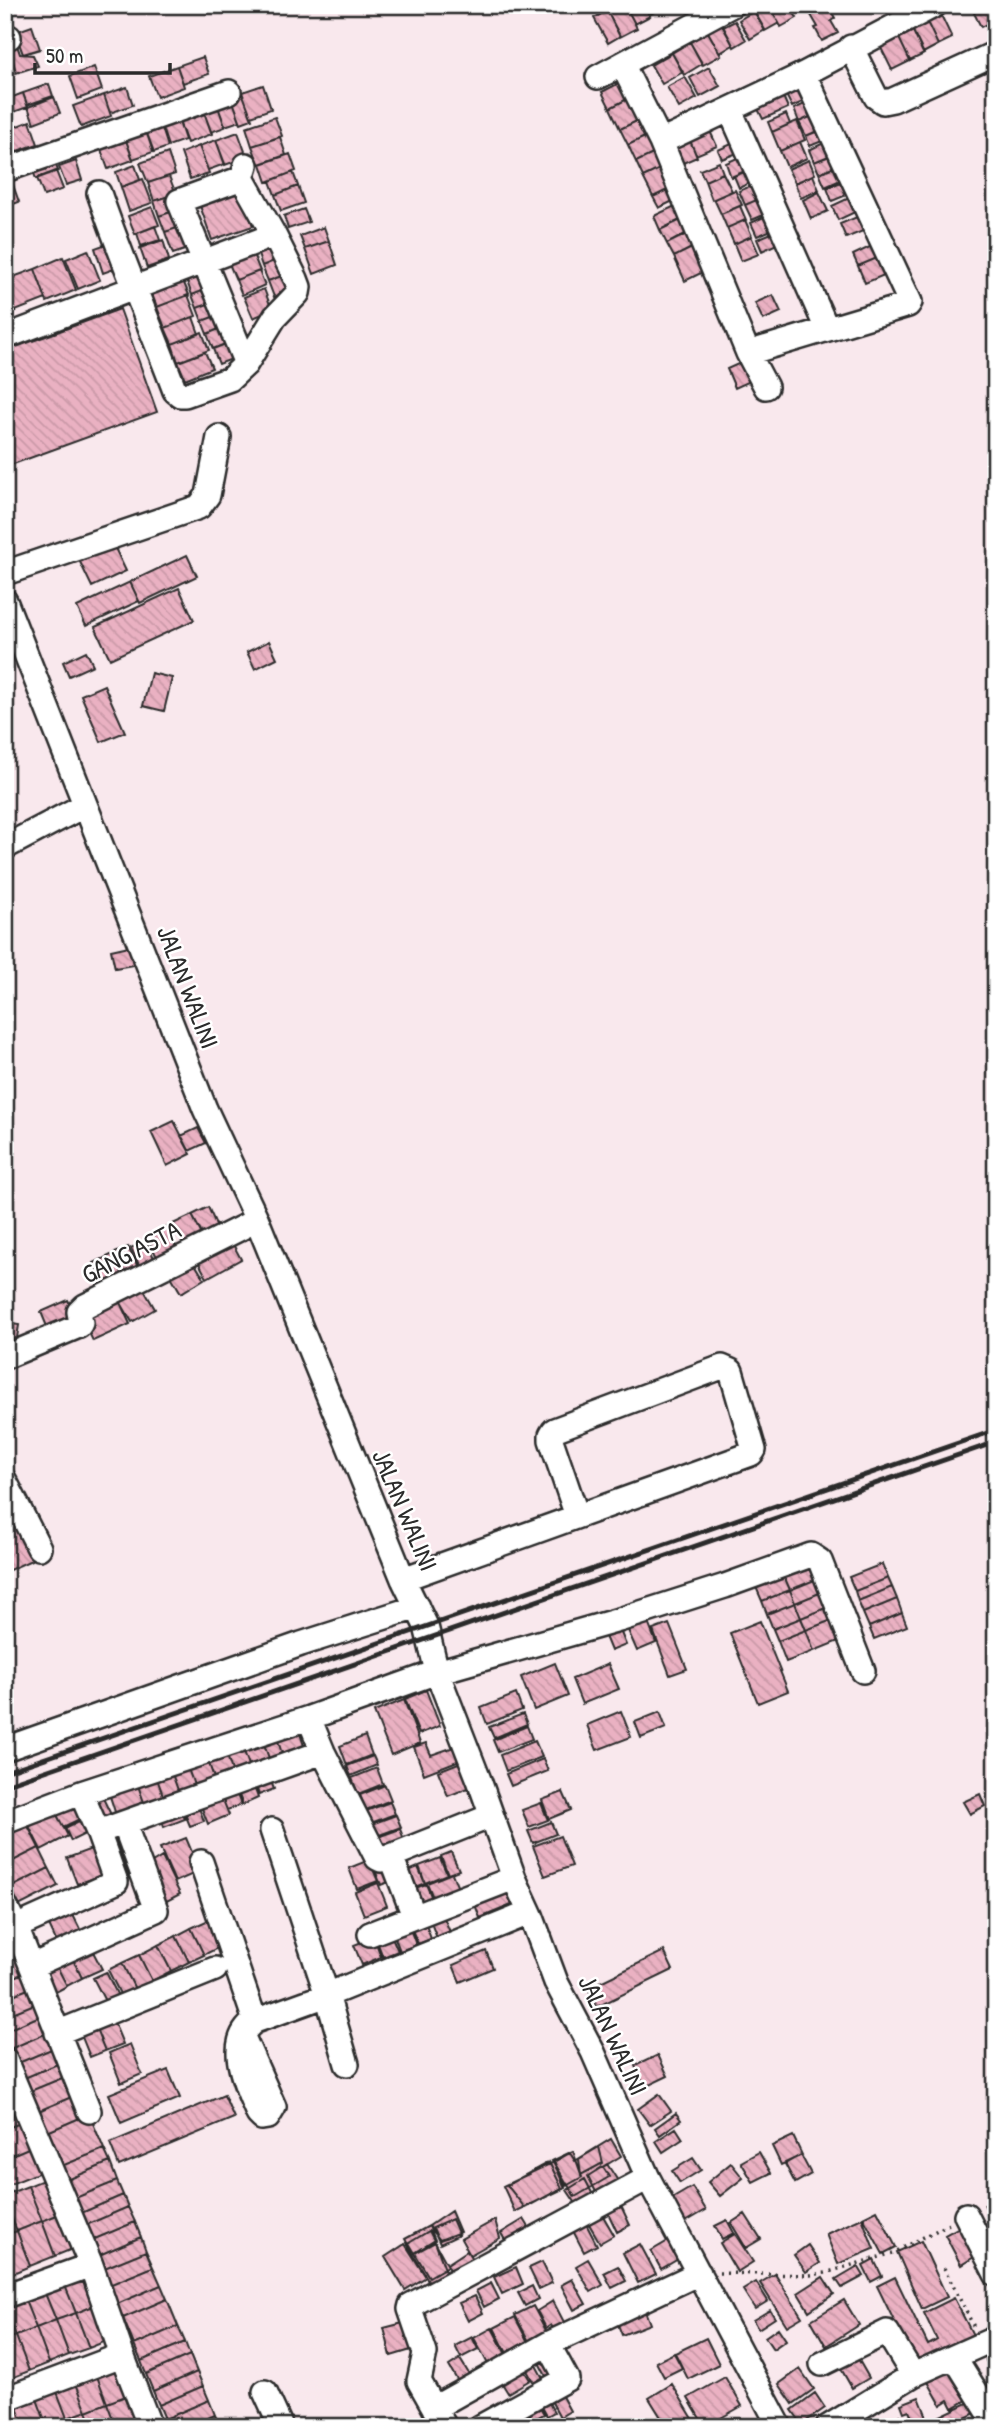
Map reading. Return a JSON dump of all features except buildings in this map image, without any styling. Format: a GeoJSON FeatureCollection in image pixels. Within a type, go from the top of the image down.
{"type":"FeatureCollection","features":[{"type":"Feature","properties":{"kind":"street"},"geometry":{"type":"LineString","coordinates":[[598,77],[732,5]]}},
{"type":"Feature","properties":{"kind":"street"},"geometry":{"type":"LineString","coordinates":[[661,142],[804,74],[935,5]]}},
{"type":"Feature","properties":{"kind":"street"},"geometry":{"type":"LineString","coordinates":[[851,47],[876,97],[883,102],[893,100],[996,52]]}},
{"type":"Feature","properties":{"kind":"street"},"geometry":{"type":"LineString","coordinates":[[622,65],[661,142],[748,353],[766,387]]}},
{"type":"Feature","properties":{"kind":"street"},"geometry":{"type":"LineString","coordinates":[[748,353],[908,305],[910,298],[804,74]]}},
{"type":"Feature","properties":{"kind":"street"},"geometry":{"type":"LineString","coordinates":[[5,170],[229,92]]}},
{"type":"Feature","properties":{"kind":"street"},"geometry":{"type":"LineString","coordinates":[[730,110],[827,329]]}},
{"type":"Feature","properties":{"kind":"street"},"geometry":{"type":"LineString","coordinates":[[99,193],[122,260],[136,287],[175,391],[180,395],[230,379],[246,364],[275,317],[298,293],[299,286],[244,171],[179,201],[246,364]]}},
{"type":"Feature","properties":{"kind":"street"},"geometry":{"type":"LineString","coordinates":[[5,337],[275,234]]}},
{"type":"Feature","properties":{"kind":"street"},"geometry":{"type":"LineString","coordinates":[[5,573],[199,507],[208,495],[219,437]]}},
{"type":"Feature","properties":{"kind":"street","name":"JALAN WALINI"},"geometry":{"type":"LineString","coordinates":[[5,601],[205,1109],[257,1220],[429,1637],[438,1672],[491,1816],[556,1982],[593,2052],[648,2178],[780,2427]]}},
{"type":"Feature","properties":{"kind":"street"},"geometry":{"type":"LineString","coordinates":[[5,847],[85,805]]}},
{"type":"Feature","properties":{"kind":"street","name":"GANG ASTA"},"geometry":{"type":"LineString","coordinates":[[5,1357],[79,1326],[79,1312],[85,1306],[257,1220]]}},
{"type":"Feature","properties":{"kind":"street"},"geometry":{"type":"LineString","coordinates":[[403,1578],[577,1516],[751,1454],[754,1450],[731,1371],[722,1367],[554,1430],[551,1440],[577,1516]]}},
{"type":"Feature","properties":{"kind":"street"},"geometry":{"type":"LineString","coordinates":[[5,1481],[39,1548]]}},
{"type":"Feature","properties":{"kind":"street"},"geometry":{"type":"LineString","coordinates":[[5,1822],[81,1793],[309,1718],[438,1672],[619,1620],[811,1555],[820,1561],[863,1671]]}},
{"type":"Feature","properties":{"kind":"street"},"geometry":{"type":"LineString","coordinates":[[5,1749],[301,1644],[417,1607]]}},
{"type":"Feature","properties":{"kind":"street"},"geometry":{"type":"LineString","coordinates":[[309,1718],[323,1752],[375,1855],[381,1860],[491,1816]]}},
{"type":"Feature","properties":{"kind":"street"},"geometry":{"type":"LineString","coordinates":[[98,1832],[323,1752]]}},
{"type":"Feature","properties":{"kind":"street"},"geometry":{"type":"LineString","coordinates":[[81,1793],[116,1882]]}},
{"type":"Feature","properties":{"kind":"street"},"geometry":{"type":"LineString","coordinates":[[32,1966],[156,1910],[124,1823]]}},
{"type":"Feature","properties":{"kind":"street"},"geometry":{"type":"LineString","coordinates":[[272,1830],[348,2064]]}},
{"type":"Feature","properties":{"kind":"street"},"geometry":{"type":"LineString","coordinates":[[391,1856],[414,1916]]}},
{"type":"Feature","properties":{"kind":"street"},"geometry":{"type":"LineString","coordinates":[[201,1862],[249,2029],[529,1913]]}},
{"type":"Feature","properties":{"kind":"street"},"geometry":{"type":"LineString","coordinates":[[16,1927],[142,1872]]}},
{"type":"Feature","properties":{"kind":"street"},"geometry":{"type":"LineString","coordinates":[[370,1934],[514,1878]]}},
{"type":"Feature","properties":{"kind":"street"},"geometry":{"type":"LineString","coordinates":[[5,1905],[89,2111]]}},
{"type":"Feature","properties":{"kind":"street"},"geometry":{"type":"LineString","coordinates":[[57,2033],[215,1969]]}},
{"type":"Feature","properties":{"kind":"street"},"geometry":{"type":"LineString","coordinates":[[5,2060],[91,2264],[150,2427]]}},
{"type":"Feature","properties":{"kind":"street"},"geometry":{"type":"LineString","coordinates":[[648,2178],[411,2305],[425,2353],[419,2381],[440,2417],[548,2344],[699,2273]]}},
{"type":"Feature","properties":{"kind":"street"},"geometry":{"type":"LineString","coordinates":[[966,2215],[996,2274]]}},
{"type":"Feature","properties":{"kind":"street"},"geometry":{"type":"LineString","coordinates":[[5,2296],[91,2264]]}},
{"type":"Feature","properties":{"kind":"street"},"geometry":{"type":"LineString","coordinates":[[822,2364],[887,2332],[913,2375]]}},
{"type":"Feature","properties":{"kind":"street"},"geometry":{"type":"LineString","coordinates":[[828,2427],[913,2375],[989,2341]]}},
{"type":"Feature","properties":{"kind":"street"},"geometry":{"type":"LineString","coordinates":[[480,2427],[567,2379],[548,2344]]}},
{"type":"Feature","properties":{"kind":"street"},"geometry":{"type":"LineString","coordinates":[[5,2399],[122,2355]]}},
{"type":"Feature","properties":{"kind":"street"},"geometry":{"type":"LineString","coordinates":[[955,2358],[996,2424]]}},
{"type":"Feature","properties":{"kind":"street"},"geometry":{"type":"LineString","coordinates":[[265,2392],[281,2427]]}},
{"type":"Feature","properties":{"kind":"path"},"geometry":{"type":"LineString","coordinates":[[699,2273],[825,2273],[893,2253],[996,2201]]}},
{"type":"Feature","properties":{"kind":"path"},"geometry":{"type":"LineString","coordinates":[[944,2268],[989,2341]]}},
{"type":"Feature","properties":{"kind":"railway"},"geometry":{"type":"LineString","coordinates":[[5,1772],[996,1430]]}},
{"type":"Feature","properties":{"kind":"railway"},"geometry":{"type":"LineString","coordinates":[[5,1785],[996,1442]]}}]}
